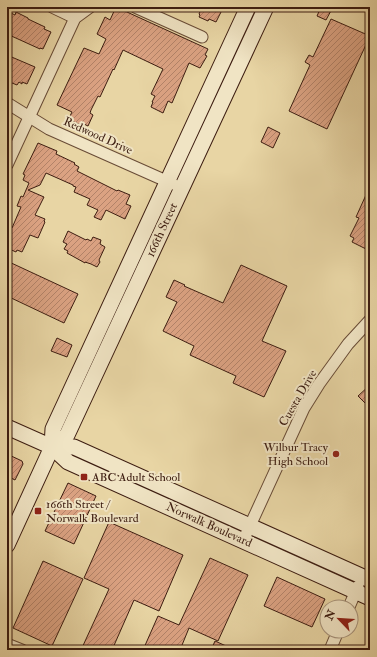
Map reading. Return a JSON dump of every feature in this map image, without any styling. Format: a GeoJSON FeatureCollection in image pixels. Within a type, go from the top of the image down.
{"type":"FeatureCollection","features":[{"type":"Feature","properties":{"kind":"street"},"geometry":{"type":"LineString","coordinates":[[52,7],[75,18]]}},
{"type":"Feature","properties":{"kind":"street"},"geometry":{"type":"LineString","coordinates":[[7,165],[75,18],[90,7]]}},
{"type":"Feature","properties":{"kind":"street"},"geometry":{"type":"LineString","coordinates":[[134,7],[202,38]]}},
{"type":"Feature","properties":{"kind":"street","name":"166th Street"},"geometry":{"type":"LineString","coordinates":[[7,545],[52,447],[53,429],[248,7]]}},
{"type":"Feature","properties":{"kind":"street","name":"166th Street"},"geometry":{"type":"LineString","coordinates":[[52,447],[67,435],[266,7]]}},
{"type":"Feature","properties":{"kind":"street","name":"Redwood Drive"},"geometry":{"type":"LineString","coordinates":[[7,102],[49,129],[182,187]]}},
{"type":"Feature","properties":{"kind":"street","name":"Cuesta Drive"},"geometry":{"type":"LineString","coordinates":[[243,541],[304,408],[348,344],[370,320]]}},
{"type":"Feature","properties":{"kind":"street","name":"Norwalk Boulevard"},"geometry":{"type":"LineString","coordinates":[[7,427],[52,447],[68,462],[370,598]]}},
{"type":"Feature","properties":{"kind":"street","name":"Norwalk Boulevard"},"geometry":{"type":"LineString","coordinates":[[52,447],[74,448],[366,578]]}},
{"type":"Feature","properties":{"kind":"street"},"geometry":{"type":"LineString","coordinates":[[352,599],[356,591],[366,578]]}},
{"type":"Feature","properties":{"kind":"street"},"geometry":{"type":"LineString","coordinates":[[330,650],[335,639]]}},
{"type":"Feature","properties":{"kind":"street"},"geometry":{"type":"LineString","coordinates":[[7,644],[22,650]]}},
{"type":"Feature","properties":{"kind":"building"},"geometry":{"type":"Polygon","coordinates":[[[116,7],[208,49],[205,55],[207,56],[200,68],[189,63],[172,103],[168,101],[163,113],[151,107],[155,96],[151,94],[163,69],[123,50],[100,97],[98,96],[91,110],[90,113],[93,115],[88,126],[82,123],[81,125],[69,118],[72,112],[57,105],[84,48],[99,54],[106,39],[97,34],[105,17],[110,20],[116,7]]]}},
{"type":"Feature","properties":{"kind":"building"},"geometry":{"type":"Polygon","coordinates":[[[202,7],[216,7],[222,10],[216,22],[209,19],[208,21],[199,17],[202,7]]]}},
{"type":"Feature","properties":{"kind":"building"},"geometry":{"type":"Polygon","coordinates":[[[321,7],[333,7],[326,20],[317,16],[321,7]]]}},
{"type":"Feature","properties":{"kind":"building"},"geometry":{"type":"Polygon","coordinates":[[[7,11],[15,15],[16,12],[45,27],[44,29],[51,32],[43,49],[7,34],[7,11]]]}},
{"type":"Feature","properties":{"kind":"building"},"geometry":{"type":"Polygon","coordinates":[[[331,19],[370,36],[327,129],[289,111],[310,65],[305,62],[309,55],[313,57],[331,19]]]}},
{"type":"Feature","properties":{"kind":"building"},"geometry":{"type":"Polygon","coordinates":[[[7,55],[35,67],[27,84],[22,82],[22,84],[19,82],[17,85],[7,81],[7,55]]]}},
{"type":"Feature","properties":{"kind":"building"},"geometry":{"type":"Polygon","coordinates":[[[268,127],[280,133],[273,148],[261,142],[268,127]]]}},
{"type":"Feature","properties":{"kind":"building"},"geometry":{"type":"Polygon","coordinates":[[[38,143],[57,151],[56,154],[75,163],[74,164],[79,167],[77,171],[117,191],[118,190],[130,195],[126,204],[131,206],[125,219],[106,210],[101,220],[94,217],[98,210],[87,205],[90,199],[74,192],[76,187],[73,185],[46,173],[40,185],[28,190],[44,197],[35,215],[45,219],[38,238],[30,235],[22,252],[17,250],[16,252],[7,248],[7,236],[21,207],[17,206],[29,183],[23,180],[25,175],[23,174],[38,143]]]}},
{"type":"Feature","properties":{"kind":"building"},"geometry":{"type":"Polygon","coordinates":[[[370,186],[370,251],[352,242],[354,238],[350,236],[359,218],[356,217],[370,186]]]}},
{"type":"Feature","properties":{"kind":"building"},"geometry":{"type":"Polygon","coordinates":[[[68,231],[86,240],[91,241],[93,237],[101,240],[100,244],[105,247],[97,267],[85,263],[67,253],[68,251],[64,249],[67,244],[63,242],[68,231]]]}},
{"type":"Feature","properties":{"kind":"building"},"geometry":{"type":"Polygon","coordinates":[[[7,261],[78,294],[64,323],[7,296],[7,261]]]}},
{"type":"Feature","properties":{"kind":"building"},"geometry":{"type":"Polygon","coordinates":[[[241,265],[287,286],[262,341],[286,351],[264,397],[233,383],[236,376],[190,355],[194,346],[163,331],[177,302],[166,297],[174,280],[223,303],[241,265]]]}},
{"type":"Feature","properties":{"kind":"building"},"geometry":{"type":"Polygon","coordinates":[[[57,338],[72,345],[67,357],[51,351],[57,338]]]}},
{"type":"Feature","properties":{"kind":"building"},"geometry":{"type":"Polygon","coordinates":[[[370,385],[370,408],[358,396],[370,385]]]}},
{"type":"Feature","properties":{"kind":"building"},"geometry":{"type":"Polygon","coordinates":[[[7,454],[22,461],[23,464],[15,480],[7,476],[7,454]]]}},
{"type":"Feature","properties":{"kind":"building"},"geometry":{"type":"Polygon","coordinates":[[[68,483],[96,496],[74,544],[45,531],[68,483]]]}},
{"type":"Feature","properties":{"kind":"building"},"geometry":{"type":"Polygon","coordinates":[[[109,522],[183,555],[159,611],[134,600],[112,650],[81,650],[109,589],[84,578],[109,522]]]}},
{"type":"Feature","properties":{"kind":"building"},"geometry":{"type":"Polygon","coordinates":[[[210,558],[248,575],[218,641],[189,628],[180,650],[143,650],[158,616],[179,625],[210,558]]]}},
{"type":"Feature","properties":{"kind":"building"},"geometry":{"type":"Polygon","coordinates":[[[43,561],[83,579],[52,646],[13,628],[43,561]]]}},
{"type":"Feature","properties":{"kind":"building"},"geometry":{"type":"Polygon","coordinates":[[[277,577],[325,599],[319,599],[319,612],[312,627],[264,606],[277,577]]]}},
{"type":"Feature","properties":{"kind":"building"},"geometry":{"type":"Polygon","coordinates":[[[215,641],[235,650],[211,650],[215,641]]]}},
{"type":"Feature","properties":{"kind":"place","name":"Wilbur Tracy High School"},"geometry":{"type":"Point","coordinates":[336,454]}},
{"type":"Feature","properties":{"kind":"place","name":"ABC Adult School"},"geometry":{"type":"Point","coordinates":[84,477]}},
{"type":"Feature","properties":{"kind":"place","name":"166th Street / Norwalk Boulevard"},"geometry":{"type":"Point","coordinates":[38,511]}}]}
